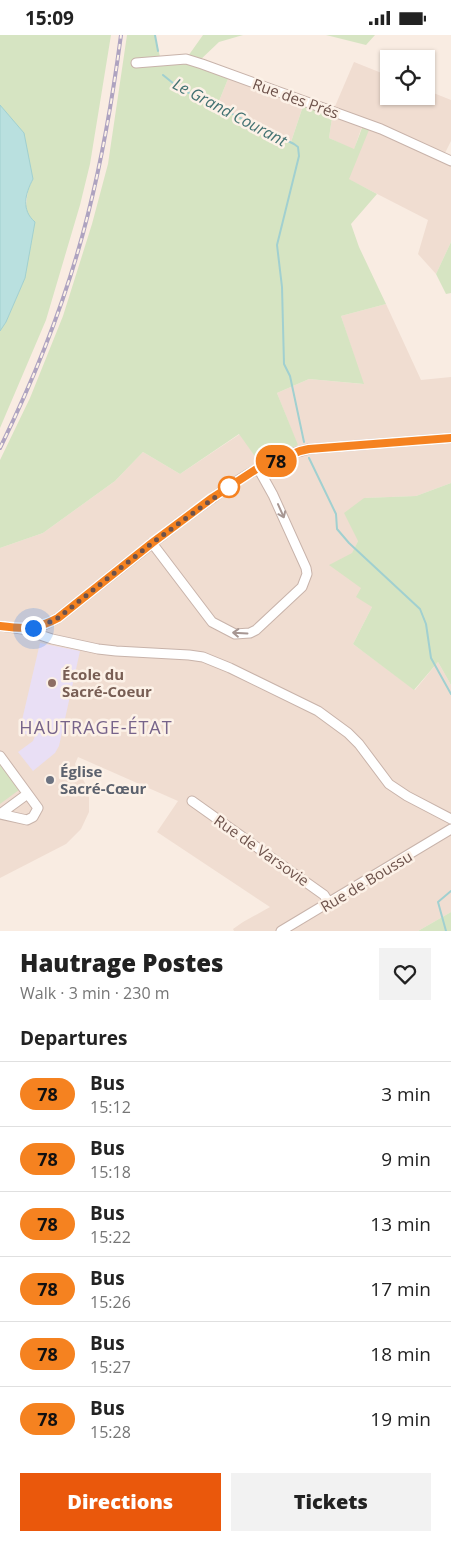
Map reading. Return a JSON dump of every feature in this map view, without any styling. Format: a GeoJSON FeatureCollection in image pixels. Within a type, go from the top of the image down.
{"type":"FeatureCollection","features":[{"type":"Feature","properties":{"kind":"street","name":"Rue des Prés"},"geometry":{"type":"LineString","coordinates":[[136,63],[186,59],[198,62],[381,129],[451,161]]}},
{"type":"Feature","properties":{"kind":"street"},"geometry":{"type":"LineString","coordinates":[[22,629],[40,627],[58,618],[212,498],[258,468],[309,449],[451,438]]}},
{"type":"Feature","properties":{"kind":"street"},"geometry":{"type":"LineString","coordinates":[[152,543],[212,622],[235,634],[250,633],[256,630],[302,587],[307,574],[306,567],[273,495],[258,468]]}},
{"type":"Feature","properties":{"kind":"street"},"geometry":{"type":"LineString","coordinates":[[0,626],[22,629],[52,639],[98,649],[203,657],[230,668],[318,711],[359,743],[389,784],[407,796],[451,819]]}},
{"type":"Feature","properties":{"kind":"street"},"geometry":{"type":"LineString","coordinates":[[0,756],[26,795],[38,808],[34,817],[27,820],[0,814]]}},
{"type":"Feature","properties":{"kind":"street"},"geometry":{"type":"LineString","coordinates":[[0,814],[26,795]]}},
{"type":"Feature","properties":{"kind":"street","name":"Rue de Varsovie"},"geometry":{"type":"LineString","coordinates":[[192,801],[324,895],[329,903]]}},
{"type":"Feature","properties":{"kind":"street","name":"Rue de Boussu"},"geometry":{"type":"LineString","coordinates":[[281,931],[451,829]]}},
{"type":"Feature","properties":{"kind":"shaded area"},"geometry":{"type":"Polygon","coordinates":[[[354,62],[380,72],[380,105],[435,105],[435,94],[451,100],[451,141],[443,157],[451,161],[451,242],[436,274],[418,254],[428,220],[348,179],[363,123],[354,150],[329,138],[333,111],[354,62]]]}},
{"type":"Feature","properties":{"kind":"shaded area"},"geometry":{"type":"Polygon","coordinates":[[[230,74],[305,100],[291,142],[217,106],[230,74]]]}},
{"type":"Feature","properties":{"kind":"shaded area"},"geometry":{"type":"Polygon","coordinates":[[[386,304],[421,380],[451,377],[451,483],[416,496],[364,498],[358,541],[352,554],[362,588],[372,607],[353,644],[415,690],[438,662],[451,685],[451,912],[418,931],[234,931],[233,929],[243,922],[270,907],[157,832],[178,801],[78,757],[75,764],[89,791],[89,812],[81,829],[66,844],[0,878],[0,548],[43,533],[115,481],[143,452],[180,474],[240,434],[297,444],[277,393],[309,379],[363,384],[341,316],[386,304]]]}},
{"type":"Feature","properties":{"kind":"shaded area","name":"École du Sacré-Coeur"},"geometry":{"type":"Polygon","coordinates":[[[40,643],[80,651],[59,746],[55,753],[33,771],[18,752],[33,741],[35,736],[19,733],[40,643]]]}},
{"type":"Feature","properties":{"kind":"green space"},"geometry":{"type":"Polygon","coordinates":[[[0,35],[111,35],[90,164],[80,205],[46,320],[0,428],[0,331],[6,322],[25,278],[28,216],[26,206],[28,189],[33,179],[0,105],[0,35]]]}},
{"type":"Feature","properties":{"kind":"green space"},"geometry":{"type":"Polygon","coordinates":[[[127,35],[155,35],[161,61],[186,59],[203,35],[243,35],[219,42],[198,62],[230,74],[217,106],[291,142],[305,100],[333,111],[329,138],[354,149],[364,123],[371,125],[349,179],[377,194],[351,224],[359,247],[386,304],[341,316],[364,384],[309,379],[277,393],[298,445],[259,462],[239,434],[180,474],[143,452],[115,481],[43,533],[0,548],[0,460],[30,398],[63,316],[92,224],[108,164],[127,35]]]}},
{"type":"Feature","properties":{"kind":"green space"},"geometry":{"type":"Polygon","coordinates":[[[326,35],[375,35],[366,45],[326,35]]]}},
{"type":"Feature","properties":{"kind":"green space"},"geometry":{"type":"Polygon","coordinates":[[[451,242],[451,293],[446,294],[436,274],[451,242]]]}},
{"type":"Feature","properties":{"kind":"green space"},"geometry":{"type":"Polygon","coordinates":[[[451,483],[451,685],[438,662],[414,690],[353,644],[372,607],[356,597],[361,588],[329,565],[352,553],[358,541],[344,513],[364,498],[416,496],[451,483]]]}},
{"type":"Feature","properties":{"kind":"green space"},"geometry":{"type":"Polygon","coordinates":[[[0,763],[19,790],[0,804],[0,763]]]}},
{"type":"Feature","properties":{"kind":"green space"},"geometry":{"type":"Polygon","coordinates":[[[451,912],[451,931],[418,931],[451,912]]]}},
{"type":"Feature","properties":{"kind":"water"},"geometry":{"type":"Polygon","coordinates":[[[0,105],[24,133],[33,179],[26,196],[26,207],[35,222],[25,278],[6,322],[0,331],[0,105]]]}},
{"type":"Feature","properties":{"kind":"waterway","name":"Le Grand Courant"},"geometry":{"type":"LineString","coordinates":[[155,35],[158,51]]}},
{"type":"Feature","properties":{"kind":"waterway","name":"Le Grand Courant"},"geometry":{"type":"LineString","coordinates":[[163,75],[179,88],[298,147],[299,156],[277,245],[282,287],[284,364],[290,376],[304,442]]}},
{"type":"Feature","properties":{"kind":"waterway","name":"Le Grand Courant"},"geometry":{"type":"LineString","coordinates":[[309,458],[336,514],[337,529],[349,543],[420,609],[426,624],[431,658],[451,694]]}},
{"type":"Feature","properties":{"kind":"waterway","name":"Le Grand Courant"},"geometry":{"type":"LineString","coordinates":[[446,931],[438,902],[451,891]]}},
{"type":"Feature","properties":{"kind":"railway"},"geometry":{"type":"LineString","coordinates":[[0,448],[39,362],[61,304],[80,244],[103,147],[121,35]]}},
{"type":"Feature","properties":{"kind":"bus line","name":"78"},"geometry":{"type":"LineString","coordinates":[[0,626],[22,629],[33,628],[48,624],[58,618],[152,543],[212,498],[258,468],[309,449],[451,438]]}},
{"type":"Feature","properties":{"kind":"place","name":"École du Sacré-Coeur"},"geometry":{"type":"Point","coordinates":[52,683]}},
{"type":"Feature","properties":{"kind":"place","name":"Église Sacré-Cœur"},"geometry":{"type":"Point","coordinates":[50,780]}},
{"type":"Feature","properties":{"kind":"district","name":"HAUTRAGE-ÉTAT"},"geometry":{"type":"Point","coordinates":[96,727]}},
{"type":"Feature","properties":{"kind":"route"},"geometry":{"type":"LineString","coordinates":[[33,628],[48,624],[58,618],[152,543],[229,487]]}}]}
